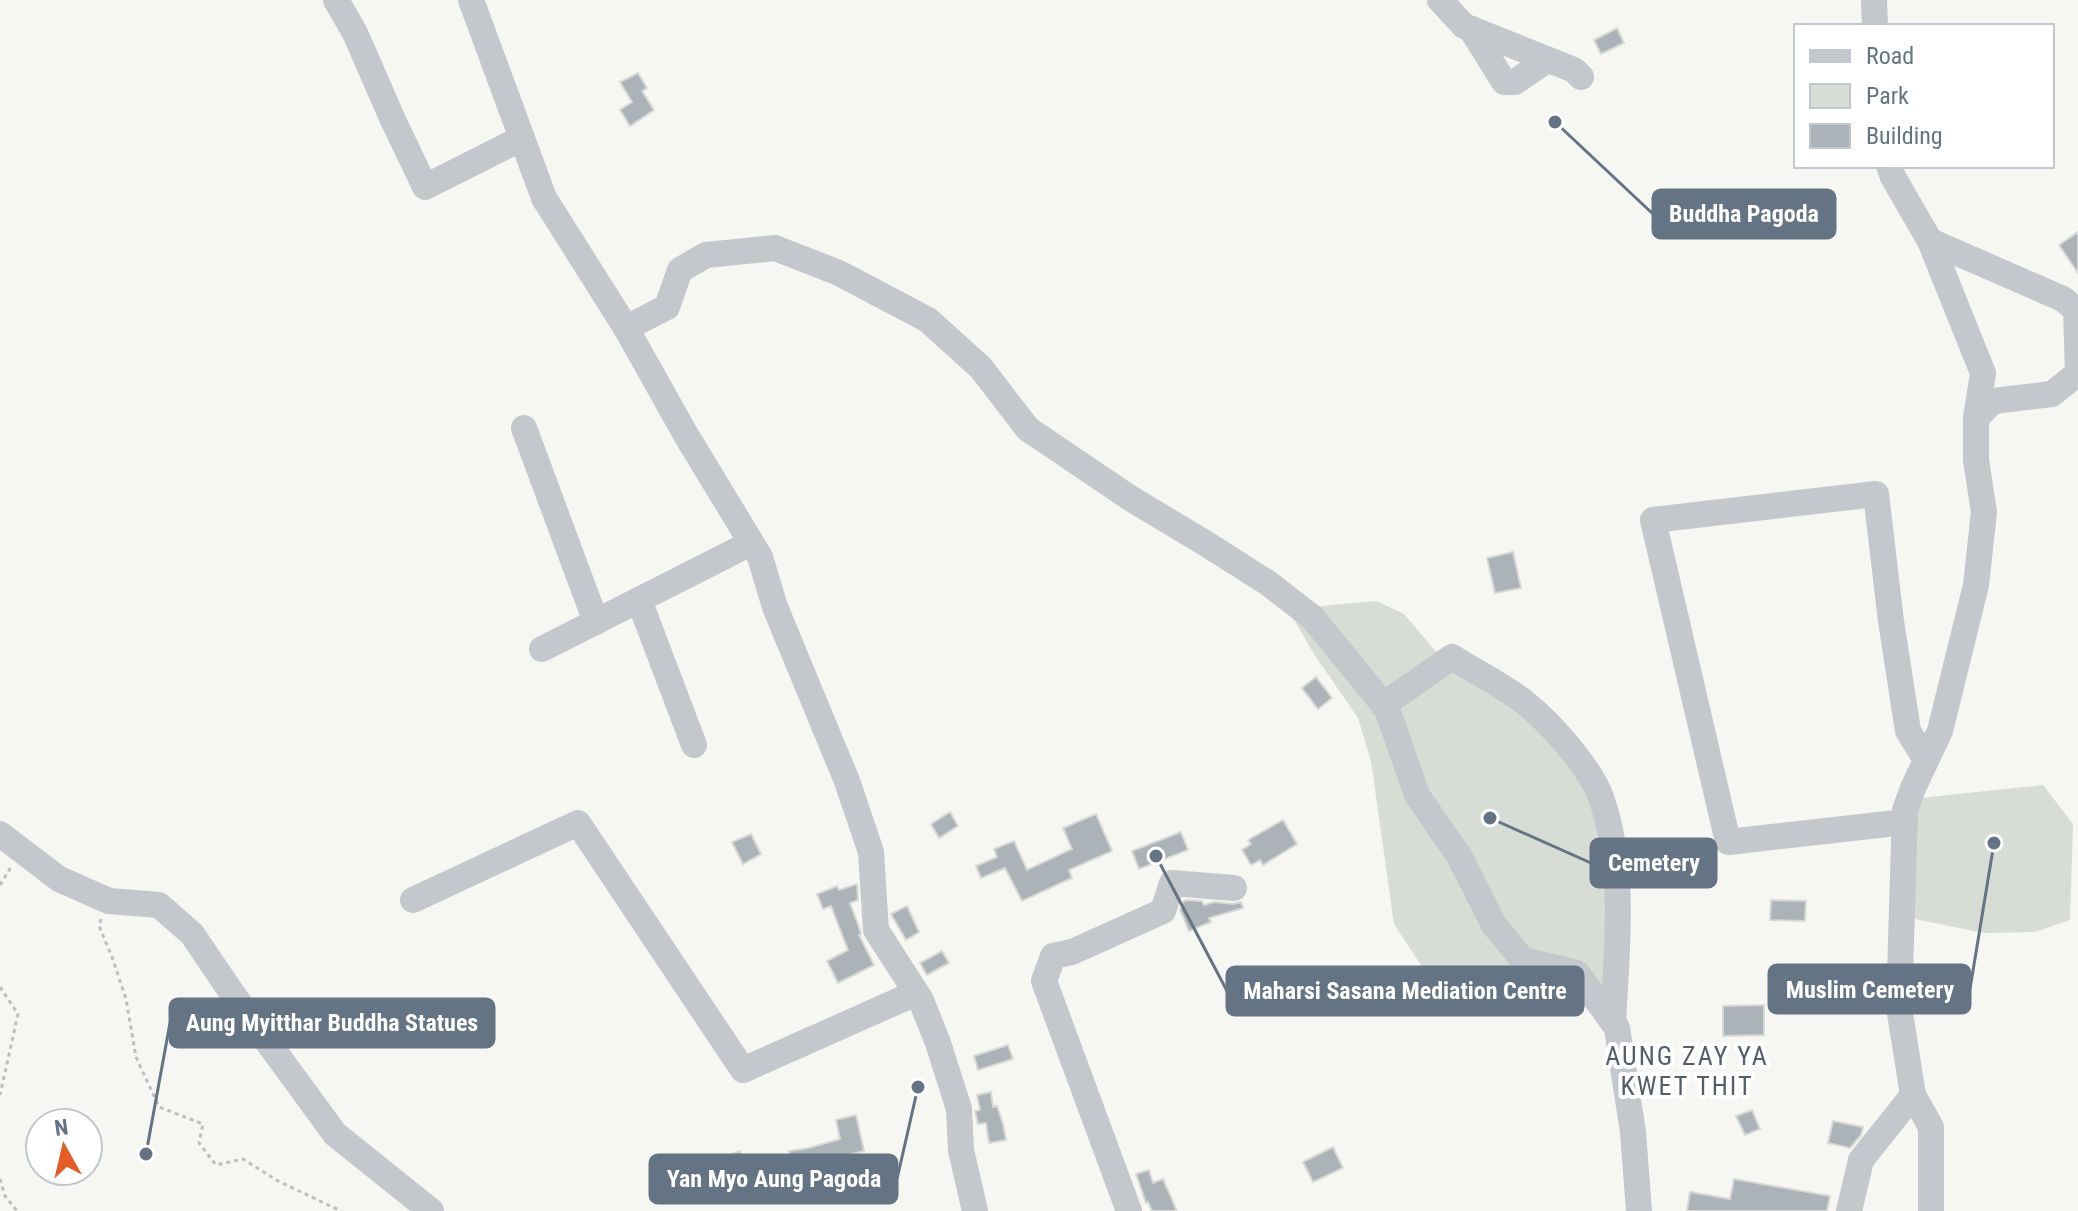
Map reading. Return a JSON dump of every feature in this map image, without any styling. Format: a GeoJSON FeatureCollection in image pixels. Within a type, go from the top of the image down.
{"type":"FeatureCollection","features":[{"type":"Feature","properties":{"kind":"street"},"geometry":{"type":"LineString","coordinates":[[336,0],[355,33],[425,187],[522,138]]}},
{"type":"Feature","properties":{"kind":"street"},"geometry":{"type":"LineString","coordinates":[[471,0],[544,198],[626,328],[760,557],[775,607],[847,781],[871,852],[876,930],[921,1000],[938,1043],[959,1109],[961,1150],[975,1211]]}},
{"type":"Feature","properties":{"kind":"street"},"geometry":{"type":"LineString","coordinates":[[1440,0],[1464,26],[1574,70],[1581,77]]}},
{"type":"Feature","properties":{"kind":"street"},"geometry":{"type":"LineString","coordinates":[[1874,0],[1875,24]]}},
{"type":"Feature","properties":{"kind":"street"},"geometry":{"type":"LineString","coordinates":[[1471,29],[1504,82],[1515,82],[1547,60]]}},
{"type":"Feature","properties":{"kind":"street"},"geometry":{"type":"LineString","coordinates":[[1890,168],[1930,241],[1983,373],[1976,418],[1976,460],[1984,512],[1976,585],[1940,731],[1905,810],[1899,1007],[1913,1095],[1931,1127],[1931,1211]]}},
{"type":"Feature","properties":{"kind":"street"},"geometry":{"type":"LineString","coordinates":[[1930,241],[2063,299],[2077,310],[2078,373],[2052,394],[1993,401],[1976,418]]}},
{"type":"Feature","properties":{"kind":"street"},"geometry":{"type":"LineString","coordinates":[[626,328],[667,307],[680,270],[706,255],[775,248],[839,273],[928,320],[981,368],[1028,429],[1130,498],[1268,583],[1312,617],[1387,709],[1417,795],[1459,856],[1494,925],[1523,960],[1577,973],[1617,1028],[1633,1132],[1639,1211]]}},
{"type":"Feature","properties":{"kind":"street"},"geometry":{"type":"LineString","coordinates":[[524,428],[596,622]]}},
{"type":"Feature","properties":{"kind":"street"},"geometry":{"type":"LineString","coordinates":[[1905,822],[1728,842],[1653,520],[1876,494],[1908,731],[1926,760]]}},
{"type":"Feature","properties":{"kind":"street"},"geometry":{"type":"LineString","coordinates":[[542,649],[751,543]]}},
{"type":"Feature","properties":{"kind":"street"},"geometry":{"type":"LineString","coordinates":[[639,600],[694,745]]}},
{"type":"Feature","properties":{"kind":"street"},"geometry":{"type":"LineString","coordinates":[[1383,705],[1452,657],[1527,704],[1586,769],[1600,795],[1615,851],[1618,918],[1613,1022]]}},
{"type":"Feature","properties":{"kind":"street"},"geometry":{"type":"LineString","coordinates":[[413,900],[578,823],[743,1070],[916,993]]}},
{"type":"Feature","properties":{"kind":"street"},"geometry":{"type":"LineString","coordinates":[[0,834],[59,879],[109,901],[159,905],[192,934],[335,1134],[431,1211]]}},
{"type":"Feature","properties":{"kind":"street"},"geometry":{"type":"LineString","coordinates":[[1129,1211],[1044,981],[1053,956],[1072,952],[1163,911],[1172,883],[1234,888]]}},
{"type":"Feature","properties":{"kind":"street"},"geometry":{"type":"LineString","coordinates":[[1849,1211],[1861,1160],[1913,1095]]}},
{"type":"Feature","properties":{"kind":"path"},"geometry":{"type":"LineString","coordinates":[[109,901],[99,926],[126,999],[136,1057],[159,1107],[203,1124],[199,1143],[216,1165],[243,1159],[278,1181],[341,1211]]}},
{"type":"Feature","properties":{"kind":"path"},"geometry":{"type":"LineString","coordinates":[[0,987],[18,1014],[0,1095]]}},
{"type":"Feature","properties":{"kind":"path"},"geometry":{"type":"LineString","coordinates":[[0,1179],[5,1196],[17,1211]]}},
{"type":"Feature","properties":{"kind":"green space"},"geometry":{"type":"Polygon","coordinates":[[[1377,601],[1404,614],[1450,668],[1525,710],[1592,791],[1613,894],[1601,999],[1523,976],[1448,976],[1424,970],[1394,924],[1371,761],[1358,718],[1314,654],[1288,609],[1377,601]]]}},
{"type":"Feature","properties":{"kind":"green space"},"geometry":{"type":"Polygon","coordinates":[[[2043,785],[2073,824],[2070,920],[2035,932],[1984,933],[1910,918],[1919,798],[2043,785]]]}},
{"type":"Feature","properties":{"kind":"building"},"geometry":{"type":"Polygon","coordinates":[[[1617,28],[1624,43],[1601,54],[1594,40],[1617,28]]]}},
{"type":"Feature","properties":{"kind":"building"},"geometry":{"type":"Polygon","coordinates":[[[638,73],[647,88],[642,91],[654,110],[630,126],[620,110],[632,102],[620,82],[638,73]]]}},
{"type":"Feature","properties":{"kind":"building"},"geometry":{"type":"Polygon","coordinates":[[[2078,232],[2078,273],[2059,245],[2078,232]]]}},
{"type":"Feature","properties":{"kind":"building"},"geometry":{"type":"Polygon","coordinates":[[[1513,552],[1521,588],[1495,593],[1487,558],[1513,552]]]}},
{"type":"Feature","properties":{"kind":"building"},"geometry":{"type":"Polygon","coordinates":[[[1316,677],[1332,698],[1318,709],[1302,688],[1316,677]]]}},
{"type":"Feature","properties":{"kind":"building"},"geometry":{"type":"Polygon","coordinates":[[[950,812],[958,826],[939,838],[931,824],[950,812]]]}},
{"type":"Feature","properties":{"kind":"building"},"geometry":{"type":"Polygon","coordinates":[[[1096,814],[1112,851],[1069,870],[1072,878],[1022,901],[1005,868],[981,878],[976,866],[997,857],[994,849],[1014,841],[1027,870],[1072,849],[1063,828],[1096,814]]]}},
{"type":"Feature","properties":{"kind":"building"},"geometry":{"type":"Polygon","coordinates":[[[1283,820],[1297,844],[1263,865],[1260,860],[1251,865],[1242,850],[1251,844],[1248,840],[1283,820]]]}},
{"type":"Feature","properties":{"kind":"building"},"geometry":{"type":"Polygon","coordinates":[[[1181,832],[1188,850],[1139,869],[1132,851],[1181,832]]]}},
{"type":"Feature","properties":{"kind":"building"},"geometry":{"type":"Polygon","coordinates":[[[751,834],[761,854],[743,864],[732,842],[751,834]]]}},
{"type":"Feature","properties":{"kind":"building"},"geometry":{"type":"Polygon","coordinates":[[[857,884],[858,900],[850,903],[859,935],[874,965],[838,983],[827,961],[848,950],[831,906],[823,909],[817,894],[837,886],[839,890],[857,884]]]}},
{"type":"Feature","properties":{"kind":"building"},"geometry":{"type":"Polygon","coordinates":[[[1186,900],[1202,901],[1204,905],[1241,902],[1243,908],[1209,918],[1211,922],[1189,931],[1180,910],[1186,900]]]}},
{"type":"Feature","properties":{"kind":"building"},"geometry":{"type":"Polygon","coordinates":[[[1771,900],[1806,901],[1805,921],[1770,920],[1771,900]]]}},
{"type":"Feature","properties":{"kind":"building"},"geometry":{"type":"Polygon","coordinates":[[[907,906],[919,932],[906,940],[891,914],[907,906]]]}},
{"type":"Feature","properties":{"kind":"building"},"geometry":{"type":"Polygon","coordinates":[[[942,951],[949,963],[927,975],[920,963],[942,951]]]}},
{"type":"Feature","properties":{"kind":"building"},"geometry":{"type":"Polygon","coordinates":[[[1764,1005],[1764,1035],[1723,1036],[1723,1006],[1764,1005]]]}},
{"type":"Feature","properties":{"kind":"building"},"geometry":{"type":"Polygon","coordinates":[[[1008,1045],[1013,1059],[978,1070],[974,1056],[1008,1045]]]}},
{"type":"Feature","properties":{"kind":"building"},"geometry":{"type":"Polygon","coordinates":[[[991,1092],[993,1107],[997,1106],[1006,1140],[989,1143],[986,1123],[978,1124],[975,1111],[980,1110],[977,1095],[991,1092]]]}},
{"type":"Feature","properties":{"kind":"building"},"geometry":{"type":"Polygon","coordinates":[[[1752,1110],[1760,1129],[1745,1135],[1736,1116],[1752,1110]]]}},
{"type":"Feature","properties":{"kind":"building"},"geometry":{"type":"Polygon","coordinates":[[[856,1115],[864,1151],[834,1158],[836,1165],[795,1176],[789,1151],[840,1139],[836,1120],[856,1115]]]}},
{"type":"Feature","properties":{"kind":"building"},"geometry":{"type":"Polygon","coordinates":[[[1833,1121],[1863,1127],[1861,1135],[1850,1148],[1828,1143],[1833,1121]]]}},
{"type":"Feature","properties":{"kind":"building"},"geometry":{"type":"Polygon","coordinates":[[[1333,1147],[1343,1168],[1313,1182],[1303,1162],[1333,1147]]]}},
{"type":"Feature","properties":{"kind":"building"},"geometry":{"type":"Polygon","coordinates":[[[740,1151],[756,1193],[737,1201],[721,1158],[740,1151]]]}},
{"type":"Feature","properties":{"kind":"building"},"geometry":{"type":"Polygon","coordinates":[[[1149,1170],[1153,1183],[1163,1179],[1177,1211],[1152,1211],[1146,1203],[1136,1174],[1149,1170]]]}},
{"type":"Feature","properties":{"kind":"building"},"geometry":{"type":"Polygon","coordinates":[[[1734,1179],[1830,1196],[1827,1211],[1687,1211],[1690,1192],[1730,1199],[1734,1179]]]}},
{"type":"Feature","properties":{"kind":"place","name":"Buddha Pagoda"},"geometry":{"type":"Point","coordinates":[1555,122]}},
{"type":"Feature","properties":{"kind":"place","name":"Cemetery"},"geometry":{"type":"Point","coordinates":[1490,818]}},
{"type":"Feature","properties":{"kind":"place","name":"Muslim Cemetery"},"geometry":{"type":"Point","coordinates":[1994,843]}},
{"type":"Feature","properties":{"kind":"place","name":"Maharsi Sasana Mediation Centre"},"geometry":{"type":"Point","coordinates":[1156,856]}},
{"type":"Feature","properties":{"kind":"place","name":"Yan Myo Aung Pagoda"},"geometry":{"type":"Point","coordinates":[918,1087]}},
{"type":"Feature","properties":{"kind":"place","name":"Aung Myitthar Buddha Statues"},"geometry":{"type":"Point","coordinates":[146,1154]}},
{"type":"Feature","properties":{"kind":"district","name":"AUNG ZAY YA KWET THIT"},"geometry":{"type":"Point","coordinates":[1687,1071]}}]}
